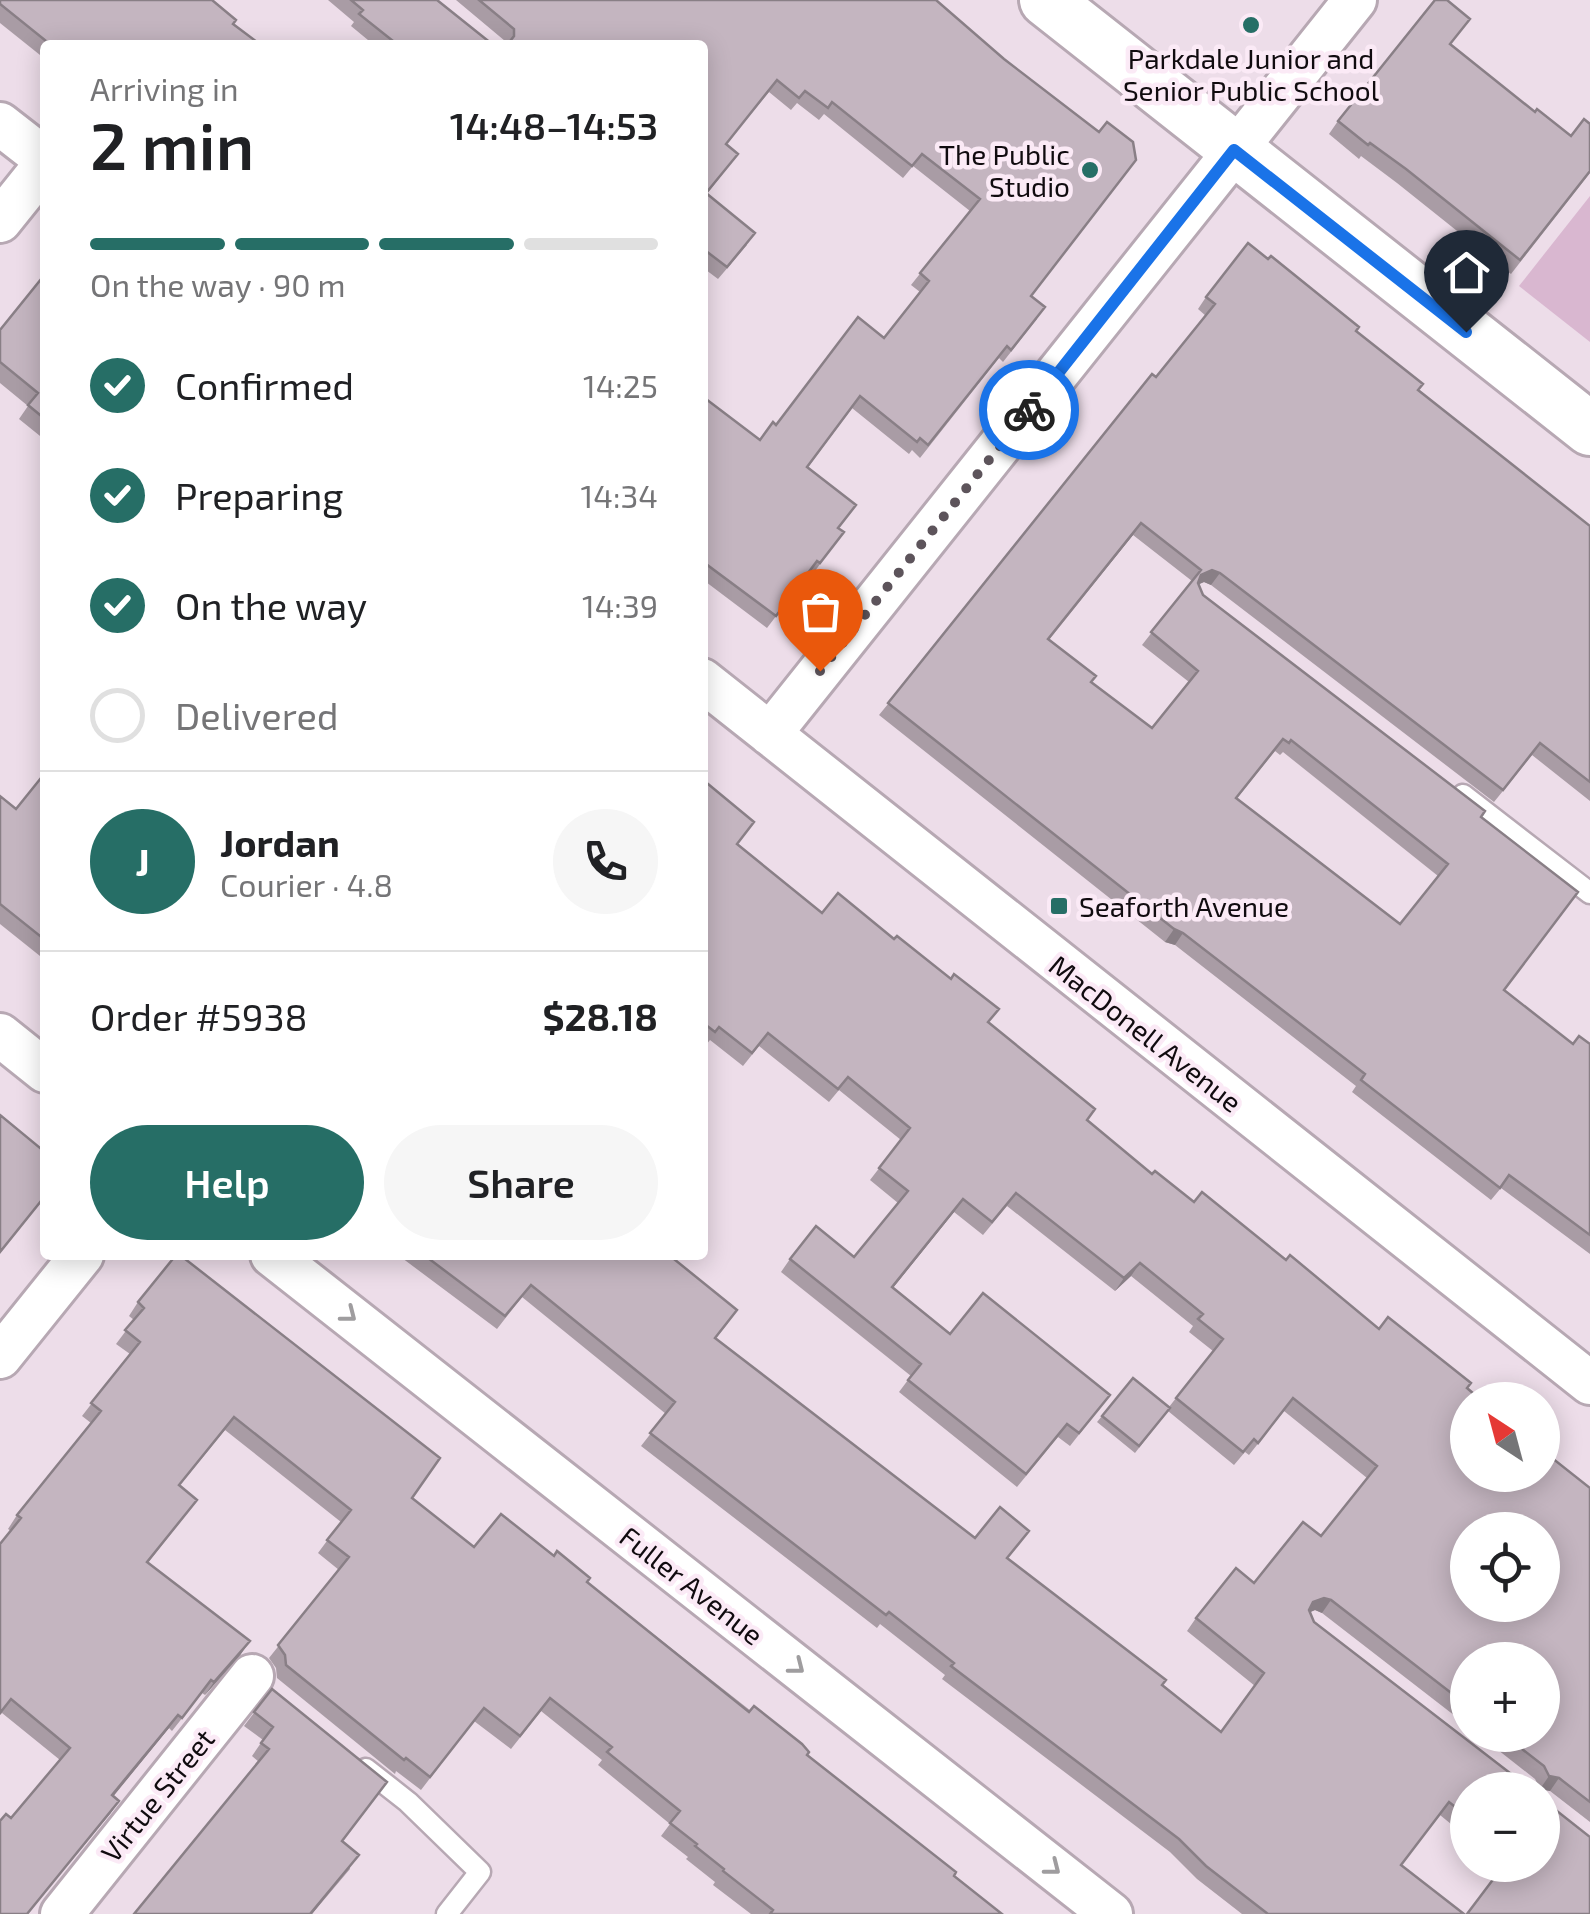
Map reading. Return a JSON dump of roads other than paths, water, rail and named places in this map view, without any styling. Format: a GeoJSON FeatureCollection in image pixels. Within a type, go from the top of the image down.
{"type":"FeatureCollection","features":[{"type":"Feature","properties":{"kind":"street"},"geometry":{"type":"LineString","coordinates":[[1046,0],[1590,428]]}},
{"type":"Feature","properties":{"kind":"street"},"geometry":{"type":"LineString","coordinates":[[770,734],[1355,0]]}},
{"type":"Feature","properties":{"kind":"street"},"geometry":{"type":"LineString","coordinates":[[0,124],[40,158]]}},
{"type":"Feature","properties":{"kind":"street"},"geometry":{"type":"LineString","coordinates":[[0,221],[40,169]]}},
{"type":"Feature","properties":{"kind":"street","name":"MacDonell Avenue"},"geometry":{"type":"LineString","coordinates":[[708,685],[1590,1383]]}},
{"type":"Feature","properties":{"kind":"street"},"geometry":{"type":"LineString","coordinates":[[0,1035],[40,1067]]}},
{"type":"Feature","properties":{"kind":"street"},"geometry":{"type":"LineString","coordinates":[[0,1358],[78,1260]]}},
{"type":"Feature","properties":{"kind":"street","name":"Fuller Avenue"},"geometry":{"type":"LineString","coordinates":[[278,1260],[1111,1914]]}},
{"type":"Feature","properties":{"kind":"street","name":"Virtue Street"},"geometry":{"type":"LineString","coordinates":[[62,1914],[262,1685]]}},
{"type":"Feature","properties":{"kind":"lane"},"geometry":{"type":"LineString","coordinates":[[1451,786],[1590,893]]}},
{"type":"Feature","properties":{"kind":"lane"},"geometry":{"type":"LineString","coordinates":[[348,1754],[408,1802],[480,1872],[448,1914]]}},
{"type":"Feature","properties":{"kind":"place","name":"Parkdale Junior and Senior Public School"},"geometry":{"type":"Point","coordinates":[1251,25]}},
{"type":"Feature","properties":{"kind":"place","name":"The Public Studio"},"geometry":{"type":"Point","coordinates":[1090,170]}},
{"type":"Feature","properties":{"kind":"place","name":"Seaforth Avenue"},"geometry":{"type":"Point","coordinates":[1059,906]}}]}
